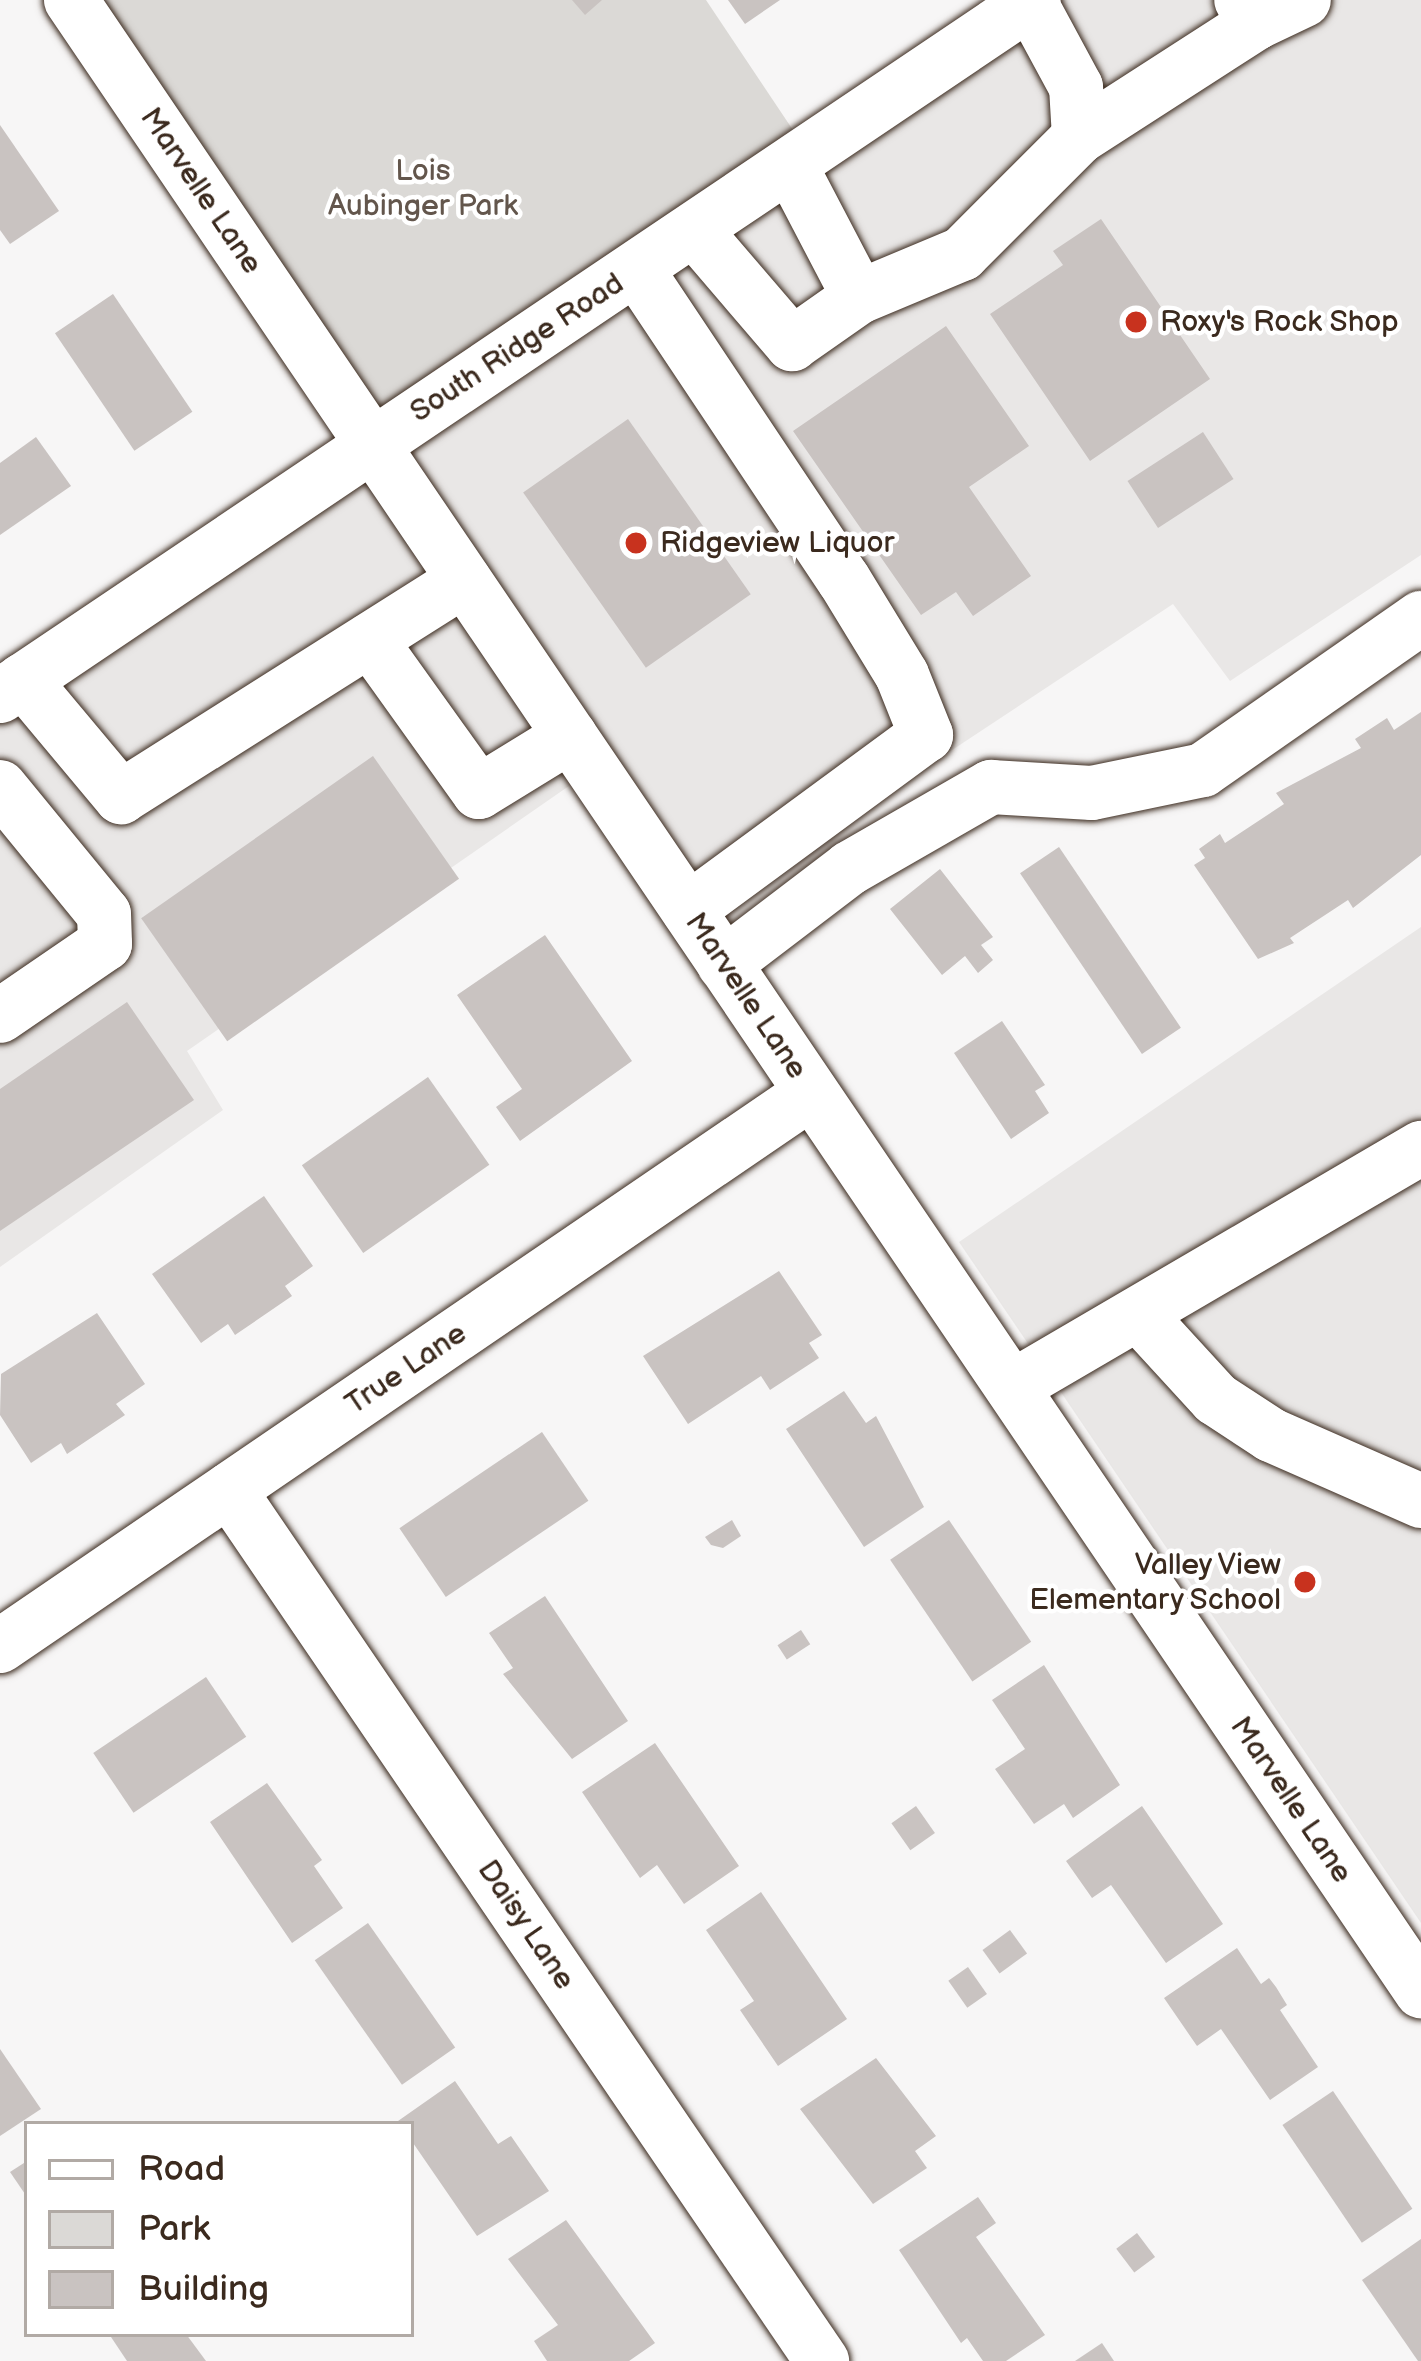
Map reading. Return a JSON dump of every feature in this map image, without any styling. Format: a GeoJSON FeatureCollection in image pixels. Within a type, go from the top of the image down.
{"type":"FeatureCollection","features":[{"type":"Feature","properties":{"kind":"street","name":"Marvelle Lane"},"geometry":{"type":"LineString","coordinates":[[71,0],[1421,1991]]}},
{"type":"Feature","properties":{"kind":"street"},"geometry":{"type":"LineString","coordinates":[[696,232],[792,344],[860,297],[962,254],[1079,136],[1248,12],[1304,0]]}},
{"type":"Feature","properties":{"kind":"street","name":"South Ridge Road"},"geometry":{"type":"LineString","coordinates":[[12,688],[371,443],[696,232],[1032,1]]}},
{"type":"Feature","properties":{"kind":"street"},"geometry":{"type":"LineString","coordinates":[[1032,1],[1076,87],[1079,136]]}},
{"type":"Feature","properties":{"kind":"street"},"geometry":{"type":"LineString","coordinates":[[791,167],[860,297]]}},
{"type":"Feature","properties":{"kind":"street"},"geometry":{"type":"LineString","coordinates":[[637,270],[844,580],[902,675],[926,734],[688,910]]}},
{"type":"Feature","properties":{"kind":"street"},"geometry":{"type":"LineString","coordinates":[[12,688],[121,797],[464,580]]}},
{"type":"Feature","properties":{"kind":"street"},"geometry":{"type":"LineString","coordinates":[[724,964],[850,868],[991,788],[1092,793],[1203,770],[1421,618]]}},
{"type":"Feature","properties":{"kind":"street"},"geometry":{"type":"LineString","coordinates":[[370,640],[478,792],[570,736]]}},
{"type":"Feature","properties":{"kind":"street"},"geometry":{"type":"LineString","coordinates":[[0,787],[104,914],[104,944],[0,1016]]}},
{"type":"Feature","properties":{"kind":"street","name":"True Lane"},"geometry":{"type":"LineString","coordinates":[[0,1646],[811,1093]]}},
{"type":"Feature","properties":{"kind":"street"},"geometry":{"type":"LineString","coordinates":[[1012,1388],[1421,1148]]}},
{"type":"Feature","properties":{"kind":"street"},"geometry":{"type":"LineString","coordinates":[[1138,1314],[1216,1399],[1271,1436],[1397,1492],[1421,1453]]}},
{"type":"Feature","properties":{"kind":"street","name":"Daisy Lane"},"geometry":{"type":"LineString","coordinates":[[230,1490],[822,2361]]}},
{"type":"Feature","properties":{"kind":"shaded area"},"geometry":{"type":"Polygon","coordinates":[[[1034,0],[1421,0],[1421,555],[1230,681],[1173,604],[695,920],[592,770],[187,1051],[223,1110],[0,1267],[0,696],[1034,0]]]}},
{"type":"Feature","properties":{"kind":"shaded area","name":"Valley View Elementary School"},"geometry":{"type":"Polygon","coordinates":[[[1421,927],[1421,1923],[959,1242],[1421,927]]]}},
{"type":"Feature","properties":{"kind":"green space","name":"Lois Aubinger Park"},"geometry":{"type":"Polygon","coordinates":[[[71,0],[706,0],[813,160],[372,443],[71,0]]]}},
{"type":"Feature","properties":{"kind":"building"},"geometry":{"type":"Polygon","coordinates":[[[572,0],[602,0],[585,15],[572,0]]]}},
{"type":"Feature","properties":{"kind":"building"},"geometry":{"type":"Polygon","coordinates":[[[728,0],[780,0],[745,24],[728,0]]]}},
{"type":"Feature","properties":{"kind":"building"},"geometry":{"type":"Polygon","coordinates":[[[0,125],[59,211],[10,244],[0,230],[0,125]]]}},
{"type":"Feature","properties":{"kind":"building"},"geometry":{"type":"Polygon","coordinates":[[[1101,219],[1210,379],[1090,461],[990,314],[1063,265],[1053,251],[1101,219]]]}},
{"type":"Feature","properties":{"kind":"building"},"geometry":{"type":"Polygon","coordinates":[[[113,294],[192,412],[134,451],[55,333],[113,294]]]}},
{"type":"Feature","properties":{"kind":"building"},"geometry":{"type":"Polygon","coordinates":[[[946,326],[1029,446],[969,487],[1031,576],[973,616],[956,592],[921,615],[793,431],[946,326]]]}},
{"type":"Feature","properties":{"kind":"building","name":"Ridgeview Liquor"},"geometry":{"type":"Polygon","coordinates":[[[628,419],[751,594],[646,668],[523,492],[628,419]]]}},
{"type":"Feature","properties":{"kind":"building"},"geometry":{"type":"Polygon","coordinates":[[[1203,432],[1233,479],[1158,528],[1128,481],[1203,432]]]}},
{"type":"Feature","properties":{"kind":"building"},"geometry":{"type":"Polygon","coordinates":[[[36,437],[71,486],[0,535],[0,463],[36,437]]]}},
{"type":"Feature","properties":{"kind":"building"},"geometry":{"type":"Polygon","coordinates":[[[1421,712],[1421,855],[1353,908],[1348,900],[1290,938],[1294,943],[1258,959],[1194,865],[1205,858],[1199,849],[1220,834],[1225,843],[1284,804],[1276,793],[1361,748],[1355,739],[1387,718],[1394,730],[1421,712]]]}},
{"type":"Feature","properties":{"kind":"building"},"geometry":{"type":"Polygon","coordinates":[[[373,756],[459,879],[227,1041],[141,918],[373,756]]]}},
{"type":"Feature","properties":{"kind":"building"},"geometry":{"type":"Polygon","coordinates":[[[1059,847],[1181,1028],[1142,1054],[1020,873],[1059,847]]]}},
{"type":"Feature","properties":{"kind":"building"},"geometry":{"type":"Polygon","coordinates":[[[940,869],[993,937],[981,945],[993,960],[978,973],[965,956],[942,975],[890,909],[940,869]]]}},
{"type":"Feature","properties":{"kind":"building"},"geometry":{"type":"Polygon","coordinates":[[[545,935],[632,1061],[520,1141],[496,1107],[522,1089],[457,995],[545,935]]]}},
{"type":"Feature","properties":{"kind":"building"},"geometry":{"type":"Polygon","coordinates":[[[127,1002],[194,1100],[0,1231],[0,1089],[127,1002]]]}},
{"type":"Feature","properties":{"kind":"building"},"geometry":{"type":"Polygon","coordinates":[[[1002,1021],[1045,1085],[1035,1091],[1049,1113],[1011,1139],[954,1053],[1002,1021]]]}},
{"type":"Feature","properties":{"kind":"building"},"geometry":{"type":"Polygon","coordinates":[[[428,1077],[489,1165],[363,1253],[302,1165],[428,1077]]]}},
{"type":"Feature","properties":{"kind":"building"},"geometry":{"type":"Polygon","coordinates":[[[264,1196],[313,1266],[285,1286],[292,1296],[235,1335],[228,1324],[201,1343],[152,1274],[264,1196]]]}},
{"type":"Feature","properties":{"kind":"building"},"geometry":{"type":"Polygon","coordinates":[[[779,1271],[822,1335],[809,1343],[819,1358],[770,1390],[761,1376],[688,1424],[643,1356],[779,1271]]]}},
{"type":"Feature","properties":{"kind":"building"},"geometry":{"type":"Polygon","coordinates":[[[97,1313],[145,1384],[116,1404],[125,1415],[67,1454],[61,1443],[31,1463],[0,1415],[1,1374],[97,1313]]]}},
{"type":"Feature","properties":{"kind":"building"},"geometry":{"type":"Polygon","coordinates":[[[844,1391],[866,1423],[876,1416],[924,1507],[864,1547],[786,1429],[844,1391]]]}},
{"type":"Feature","properties":{"kind":"building"},"geometry":{"type":"Polygon","coordinates":[[[542,1432],[588,1501],[446,1597],[399,1528],[542,1432]]]}},
{"type":"Feature","properties":{"kind":"building"},"geometry":{"type":"Polygon","coordinates":[[[732,1520],[741,1536],[723,1548],[711,1545],[705,1537],[732,1520]]]}},
{"type":"Feature","properties":{"kind":"building"},"geometry":{"type":"Polygon","coordinates":[[[949,1520],[1031,1642],[972,1682],[890,1560],[949,1520]]]}},
{"type":"Feature","properties":{"kind":"building"},"geometry":{"type":"Polygon","coordinates":[[[545,1596],[628,1721],[572,1759],[503,1674],[513,1668],[489,1633],[545,1596]]]}},
{"type":"Feature","properties":{"kind":"building"},"geometry":{"type":"Polygon","coordinates":[[[801,1630],[810,1644],[787,1660],[778,1645],[801,1630]]]}},
{"type":"Feature","properties":{"kind":"building"},"geometry":{"type":"Polygon","coordinates":[[[1044,1665],[1120,1785],[1073,1818],[1064,1804],[1034,1824],[995,1769],[1025,1749],[992,1700],[1044,1665]]]}},
{"type":"Feature","properties":{"kind":"building"},"geometry":{"type":"Polygon","coordinates":[[[206,1677],[246,1737],[134,1813],[93,1753],[206,1677]]]}},
{"type":"Feature","properties":{"kind":"building"},"geometry":{"type":"Polygon","coordinates":[[[655,1743],[739,1866],[684,1904],[657,1865],[640,1878],[582,1792],[655,1743]]]}},
{"type":"Feature","properties":{"kind":"building"},"geometry":{"type":"Polygon","coordinates":[[[267,1783],[322,1860],[314,1866],[343,1908],[292,1943],[210,1822],[267,1783]]]}},
{"type":"Feature","properties":{"kind":"building"},"geometry":{"type":"Polygon","coordinates":[[[916,1806],[935,1833],[910,1850],[891,1823],[916,1806]]]}},
{"type":"Feature","properties":{"kind":"building"},"geometry":{"type":"Polygon","coordinates":[[[1142,1806],[1223,1924],[1166,1963],[1111,1885],[1092,1898],[1066,1861],[1142,1806]]]}},
{"type":"Feature","properties":{"kind":"building"},"geometry":{"type":"Polygon","coordinates":[[[761,1892],[847,2019],[778,2066],[740,2010],[754,2001],[706,1930],[761,1892]]]}},
{"type":"Feature","properties":{"kind":"building"},"geometry":{"type":"Polygon","coordinates":[[[368,1923],[455,2048],[402,2085],[315,1960],[368,1923]]]}},
{"type":"Feature","properties":{"kind":"building"},"geometry":{"type":"Polygon","coordinates":[[[1010,1930],[1027,1953],[1000,1973],[982,1950],[1010,1930]]]}},
{"type":"Feature","properties":{"kind":"building"},"geometry":{"type":"Polygon","coordinates":[[[1237,1948],[1261,1984],[1269,1978],[1276,1987],[1287,2005],[1280,2010],[1318,2067],[1270,2100],[1221,2029],[1197,2046],[1164,1998],[1237,1948]]]}},
{"type":"Feature","properties":{"kind":"building"},"geometry":{"type":"Polygon","coordinates":[[[968,1967],[987,1994],[967,2008],[948,1981],[968,1967]]]}},
{"type":"Feature","properties":{"kind":"building"},"geometry":{"type":"Polygon","coordinates":[[[0,2049],[41,2109],[0,2136],[0,2049]]]}},
{"type":"Feature","properties":{"kind":"building"},"geometry":{"type":"Polygon","coordinates":[[[876,2058],[936,2136],[915,2151],[927,2168],[873,2204],[800,2109],[876,2058]]]}},
{"type":"Feature","properties":{"kind":"building"},"geometry":{"type":"Polygon","coordinates":[[[455,2081],[498,2144],[511,2136],[549,2191],[477,2236],[414,2144],[414,2121],[398,2121],[455,2081]]]}},
{"type":"Feature","properties":{"kind":"building"},"geometry":{"type":"Polygon","coordinates":[[[1333,2091],[1412,2209],[1362,2243],[1282,2125],[1333,2091]]]}},
{"type":"Feature","properties":{"kind":"building"},"geometry":{"type":"Polygon","coordinates":[[[24,2163],[24,2193],[10,2172],[24,2163]]]}},
{"type":"Feature","properties":{"kind":"building"},"geometry":{"type":"Polygon","coordinates":[[[978,2197],[996,2223],[976,2237],[1045,2335],[1006,2361],[983,2361],[967,2338],[961,2343],[899,2250],[978,2197]]]}},
{"type":"Feature","properties":{"kind":"building"},"geometry":{"type":"Polygon","coordinates":[[[566,2220],[655,2343],[629,2361],[547,2361],[534,2341],[558,2325],[508,2259],[566,2220]]]}},
{"type":"Feature","properties":{"kind":"building"},"geometry":{"type":"Polygon","coordinates":[[[1137,2233],[1155,2257],[1134,2273],[1116,2249],[1137,2233]]]}},
{"type":"Feature","properties":{"kind":"building"},"geometry":{"type":"Polygon","coordinates":[[[1421,2239],[1421,2361],[1418,2361],[1362,2280],[1421,2239]]]}},
{"type":"Feature","properties":{"kind":"building"},"geometry":{"type":"Polygon","coordinates":[[[111,2337],[188,2337],[206,2361],[127,2361],[111,2337]]]}},
{"type":"Feature","properties":{"kind":"building"},"geometry":{"type":"Polygon","coordinates":[[[1102,2343],[1114,2361],[1075,2361],[1102,2343]]]}},
{"type":"Feature","properties":{"kind":"place","name":"Roxy's Rock Shop"},"geometry":{"type":"Point","coordinates":[1136,322]}},
{"type":"Feature","properties":{"kind":"place","name":"Ridgeview Liquor"},"geometry":{"type":"Point","coordinates":[636,543]}},
{"type":"Feature","properties":{"kind":"place","name":"Valley View Elementary School"},"geometry":{"type":"Point","coordinates":[1305,1582]}}]}
